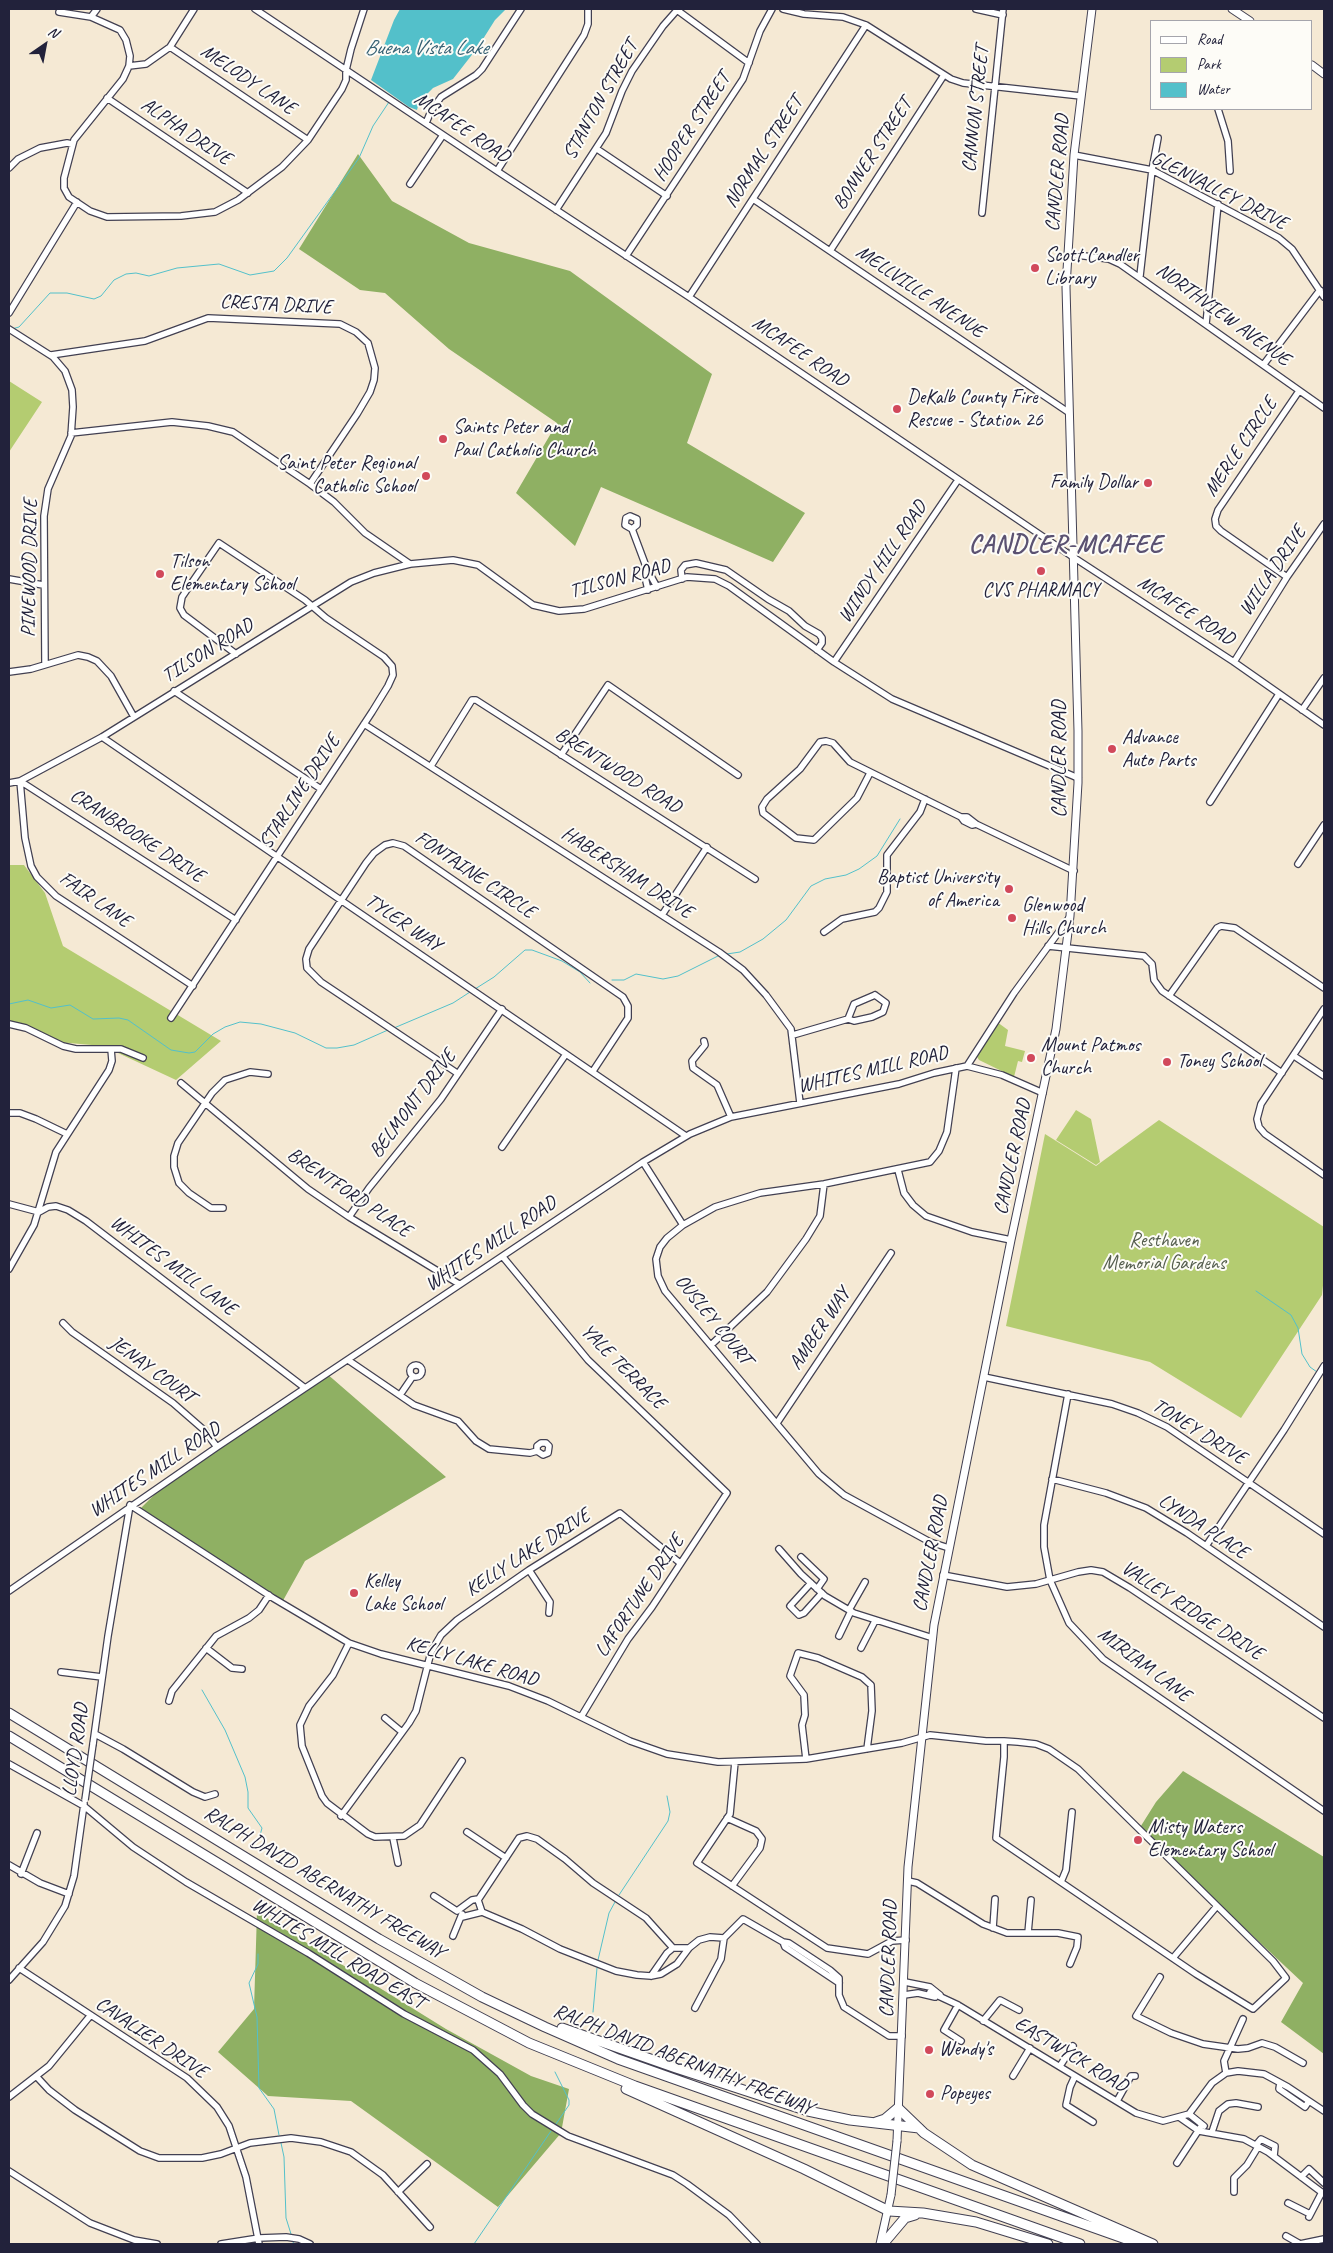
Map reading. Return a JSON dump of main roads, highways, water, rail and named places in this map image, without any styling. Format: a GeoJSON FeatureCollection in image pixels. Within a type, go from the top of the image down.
{"type":"FeatureCollection","features":[{"type":"Feature","properties":{"kind":"highway","name":"RALPH DAVID ABERNATHY FREEWAY"},"geometry":{"type":"LineString","coordinates":[[9,1713],[379,1939],[482,1997],[618,2059],[1140,2244]]}},
{"type":"Feature","properties":{"kind":"highway","name":"RALPH DAVID ABERNATHY FREEWAY"},"geometry":{"type":"LineString","coordinates":[[9,1736],[415,1982],[498,2028],[551,2053],[635,2086],[1080,2244]]}},
{"type":"Feature","properties":{"kind":"highway"},"geometry":{"type":"LineString","coordinates":[[482,1997],[536,2019],[750,2093],[829,2116],[919,2128]]}},
{"type":"Feature","properties":{"kind":"highway"},"geometry":{"type":"LineString","coordinates":[[551,2053],[889,2211],[923,2213],[976,2222],[1048,2244]]}},
{"type":"Feature","properties":{"kind":"highway"},"geometry":{"type":"LineString","coordinates":[[874,2123],[886,2119],[898,2108],[919,2128],[972,2165],[1152,2244]]}},
{"type":"Feature","properties":{"kind":"highway"},"geometry":{"type":"LineString","coordinates":[[882,2244],[905,2218],[923,2213]]}},
{"type":"Feature","properties":{"kind":"main road","name":"CANDLER ROAD"},"geometry":{"type":"LineString","coordinates":[[882,2244],[889,2211],[897,2141],[908,1880],[933,1638],[943,1575],[1056,1029],[1070,916],[1078,778],[1066,287],[1074,155],[1092,9]]}},
{"type":"Feature","properties":{"kind":"main road"},"geometry":{"type":"LineString","coordinates":[[1232,9],[1242,19]]}},
{"type":"Feature","properties":{"kind":"main road"},"geometry":{"type":"LineString","coordinates":[[1313,66],[1324,74]]}},
{"type":"Feature","properties":{"kind":"water","name":"Buena Vista Lake"},"geometry":{"type":"Polygon","coordinates":[[[400,9],[506,9],[495,20],[478,47],[453,79],[433,88],[419,102],[417,110],[409,107],[371,80],[400,9]]]}},
{"type":"Feature","properties":{"kind":"waterway"},"geometry":{"type":"LineString","coordinates":[[12,329],[19,327],[50,293],[67,293],[94,299],[101,296],[114,280],[126,274],[136,273],[149,276],[177,268],[219,264],[250,275],[274,271],[287,258],[359,158],[373,126],[389,102]]}},
{"type":"Feature","properties":{"kind":"waterway"},"geometry":{"type":"LineString","coordinates":[[727,954],[740,952],[763,939],[786,920],[811,886],[825,879],[846,875],[859,869],[877,856],[900,819]]}},
{"type":"Feature","properties":{"kind":"waterway"},"geometry":{"type":"LineString","coordinates":[[475,989],[494,977],[525,950],[532,950],[562,961],[580,972],[590,983]]}},
{"type":"Feature","properties":{"kind":"waterway"},"geometry":{"type":"LineString","coordinates":[[612,980],[624,980],[636,974],[663,979],[678,976],[720,955]]}},
{"type":"Feature","properties":{"kind":"waterway"},"geometry":{"type":"LineString","coordinates":[[394,1028],[453,1003],[470,992]]}},
{"type":"Feature","properties":{"kind":"waterway"},"geometry":{"type":"LineString","coordinates":[[9,1004],[28,1000],[51,1008],[70,1005],[93,1019],[119,1018],[128,1020],[171,1050],[189,1053],[195,1052],[213,1034],[225,1027],[240,1022],[261,1024],[295,1033],[326,1048],[354,1045],[388,1030]]}},
{"type":"Feature","properties":{"kind":"waterway"},"geometry":{"type":"LineString","coordinates":[[1256,1291],[1291,1315],[1298,1328],[1302,1354],[1310,1367],[1317,1372]]}},
{"type":"Feature","properties":{"kind":"waterway"},"geometry":{"type":"LineString","coordinates":[[202,1690],[225,1730],[245,1777],[248,1792],[248,1808],[262,1828],[259,1839]]}},
{"type":"Feature","properties":{"kind":"waterway"},"geometry":{"type":"LineString","coordinates":[[619,1895],[668,1821],[670,1812],[667,1796]]}},
{"type":"Feature","properties":{"kind":"waterway"},"geometry":{"type":"LineString","coordinates":[[598,1960],[609,1913],[615,1902]]}},
{"type":"Feature","properties":{"kind":"waterway"},"geometry":{"type":"LineString","coordinates":[[258,1954],[258,1964],[249,1983],[257,2017],[259,2088],[274,2109],[279,2135]]}},
{"type":"Feature","properties":{"kind":"waterway"},"geometry":{"type":"LineString","coordinates":[[593,2012],[597,1968]]}},
{"type":"Feature","properties":{"kind":"waterway"},"geometry":{"type":"LineString","coordinates":[[555,2072],[569,2100],[569,2105],[556,2124]]}},
{"type":"Feature","properties":{"kind":"waterway"},"geometry":{"type":"LineString","coordinates":[[474,2244],[551,2131]]}},
{"type":"Feature","properties":{"kind":"waterway"},"geometry":{"type":"LineString","coordinates":[[281,2143],[284,2157],[286,2218],[291,2234]]}},
{"type":"Feature","properties":{"kind":"place","name":"Scott Candler Library"},"geometry":{"type":"Point","coordinates":[1035,268]}},
{"type":"Feature","properties":{"kind":"place","name":"DeKalb County Fire Rescue - Station 26"},"geometry":{"type":"Point","coordinates":[897,409]}},
{"type":"Feature","properties":{"kind":"place","name":"Saints Peter and Paul Catholic Church"},"geometry":{"type":"Point","coordinates":[443,439]}},
{"type":"Feature","properties":{"kind":"place","name":"Saint Peter Regional Catholic School"},"geometry":{"type":"Point","coordinates":[426,476]}},
{"type":"Feature","properties":{"kind":"place","name":"Family Dollar"},"geometry":{"type":"Point","coordinates":[1148,483]}},
{"type":"Feature","properties":{"kind":"place","name":"CVS PHARMACY"},"geometry":{"type":"Point","coordinates":[1041,571]}},
{"type":"Feature","properties":{"kind":"place","name":"Tilson Elementary School"},"geometry":{"type":"Point","coordinates":[160,574]}},
{"type":"Feature","properties":{"kind":"place","name":"Advance Auto Parts"},"geometry":{"type":"Point","coordinates":[1112,749]}},
{"type":"Feature","properties":{"kind":"place","name":"Baptist University of America"},"geometry":{"type":"Point","coordinates":[1009,889]}},
{"type":"Feature","properties":{"kind":"place","name":"Glenwood Hills Church"},"geometry":{"type":"Point","coordinates":[1012,918]}},
{"type":"Feature","properties":{"kind":"place","name":"Mount Patmos Church"},"geometry":{"type":"Point","coordinates":[1031,1058]}},
{"type":"Feature","properties":{"kind":"place","name":"Toney School"},"geometry":{"type":"Point","coordinates":[1167,1062]}},
{"type":"Feature","properties":{"kind":"place","name":"Kelley Lake School"},"geometry":{"type":"Point","coordinates":[354,1593]}},
{"type":"Feature","properties":{"kind":"place","name":"Misty Waters Elementary School"},"geometry":{"type":"Point","coordinates":[1138,1840]}},
{"type":"Feature","properties":{"kind":"place","name":"Wendy's"},"geometry":{"type":"Point","coordinates":[929,2050]}},
{"type":"Feature","properties":{"kind":"place","name":"Popeyes"},"geometry":{"type":"Point","coordinates":[930,2094]}},
{"type":"Feature","properties":{"kind":"district","name":"CANDLER-MCAFEE"},"geometry":{"type":"Point","coordinates":[1066,545]}},
{"type":"Feature","properties":{"kind":"park label","name":"Resthaven Memorial Gardens"},"geometry":{"type":"Point","coordinates":[1164,1252]}}]}
